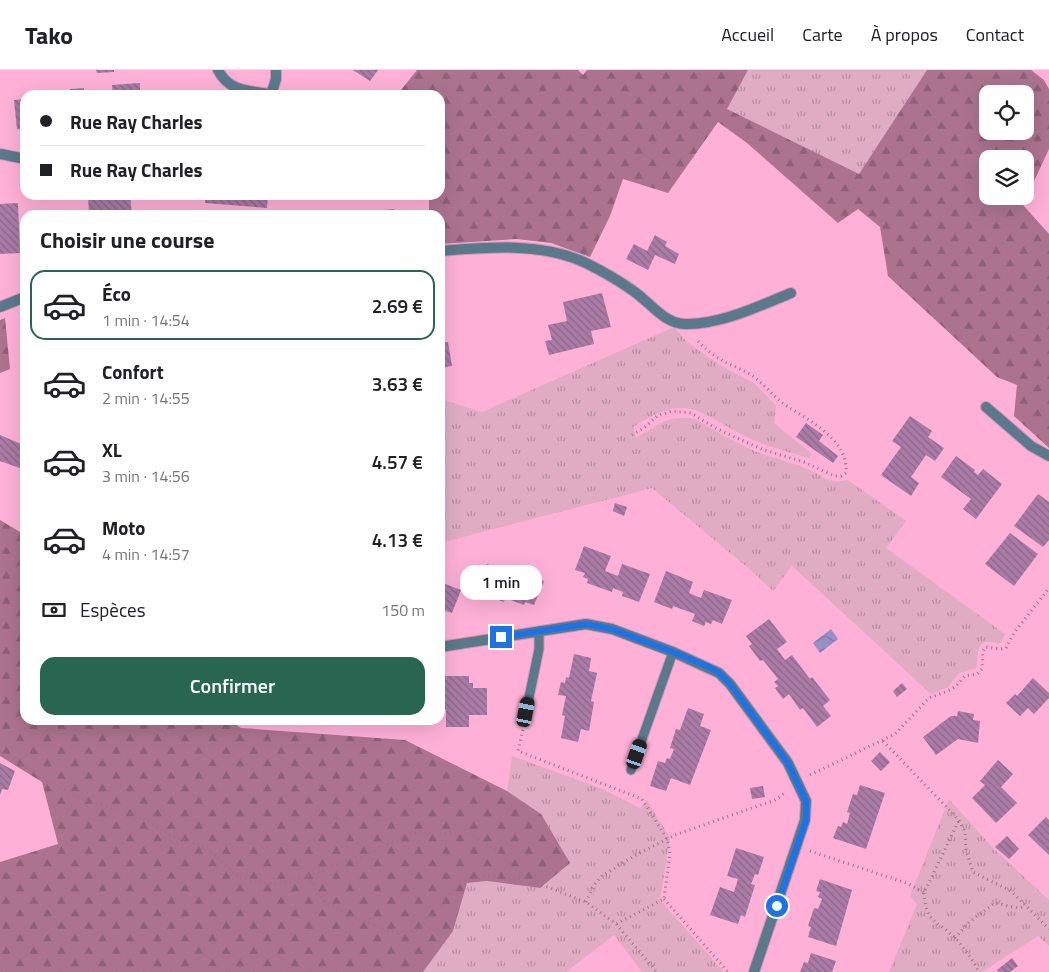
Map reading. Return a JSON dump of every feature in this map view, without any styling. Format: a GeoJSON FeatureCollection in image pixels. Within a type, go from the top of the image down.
{"type":"FeatureCollection","features":[{"type":"Feature","properties":{"kind":"street"},"geometry":{"type":"LineString","coordinates":[[218,70],[223,80],[240,90]]}},
{"type":"Feature","properties":{"kind":"street"},"geometry":{"type":"LineString","coordinates":[[272,90],[276,79],[276,70]]}},
{"type":"Feature","properties":{"kind":"street"},"geometry":{"type":"LineString","coordinates":[[1,154],[20,158]]}},
{"type":"Feature","properties":{"kind":"street"},"geometry":{"type":"LineString","coordinates":[[445,252],[510,247],[556,253],[585,263],[633,290],[671,321],[684,324],[729,318],[791,293]]}},
{"type":"Feature","properties":{"kind":"street"},"geometry":{"type":"LineString","coordinates":[[0,307],[20,299]]}},
{"type":"Feature","properties":{"kind":"street"},"geometry":{"type":"LineString","coordinates":[[986,407],[1031,446],[1049,456]]}},
{"type":"Feature","properties":{"kind":"street"},"geometry":{"type":"LineString","coordinates":[[445,646],[586,624],[596,625],[612,629],[709,667],[719,673],[730,684],[788,763],[806,801],[806,820],[754,972]]}},
{"type":"Feature","properties":{"kind":"lane"},"geometry":{"type":"LineString","coordinates":[[526,712],[539,649],[539,631]]}},
{"type":"Feature","properties":{"kind":"lane"},"geometry":{"type":"LineString","coordinates":[[631,770],[673,652]]}},
{"type":"Feature","properties":{"kind":"path"},"geometry":{"type":"LineString","coordinates":[[632,435],[657,416],[672,411],[691,413],[717,429],[764,450],[804,462],[834,476],[841,476],[846,473],[847,466],[842,452],[827,433],[811,420],[788,407],[750,374],[722,360],[705,348],[684,324]]}},
{"type":"Feature","properties":{"kind":"path"},"geometry":{"type":"LineString","coordinates":[[586,902],[594,885],[602,876],[634,856],[667,839],[775,800],[810,775],[894,734],[929,698],[956,686],[965,676],[980,672],[985,648],[1006,648],[1014,633],[1049,588]]}},
{"type":"Feature","properties":{"kind":"path"},"geometry":{"type":"LineString","coordinates":[[526,712],[518,751],[642,800],[667,839],[670,854],[664,899],[728,972]]}},
{"type":"Feature","properties":{"kind":"path"},"geometry":{"type":"LineString","coordinates":[[883,741],[959,820],[965,832],[966,850],[973,872],[1012,891],[1049,929]]}},
{"type":"Feature","properties":{"kind":"path"},"geometry":{"type":"LineString","coordinates":[[0,751],[43,778],[81,798],[136,815],[168,834],[208,849],[238,877],[276,885],[365,855],[412,833],[468,832],[495,849],[524,878]]}},
{"type":"Feature","properties":{"kind":"path"},"geometry":{"type":"LineString","coordinates":[[959,820],[924,893],[925,907],[930,917],[955,938],[973,960],[979,972]]}},
{"type":"Feature","properties":{"kind":"path"},"geometry":{"type":"LineString","coordinates":[[797,847],[909,884],[924,893]]}},
{"type":"Feature","properties":{"kind":"path"},"geometry":{"type":"LineString","coordinates":[[307,876],[326,902],[359,920],[390,932],[416,931],[440,908],[459,882],[484,876],[524,878],[586,902],[616,924],[657,972]]}},
{"type":"Feature","properties":{"kind":"path"},"geometry":{"type":"LineString","coordinates":[[616,924],[664,899]]}},
{"type":"Feature","properties":{"kind":"path"},"geometry":{"type":"LineString","coordinates":[[955,938],[969,922],[995,903],[1018,908],[1026,907]]}},
{"type":"Feature","properties":{"kind":"green space"},"geometry":{"type":"Polygon","coordinates":[[[417,70],[578,70],[583,75],[587,70],[748,70],[727,109],[859,174],[927,70],[1031,70],[1044,80],[1049,89],[1049,149],[1034,181],[1034,150],[979,150],[979,205],[1023,205],[1049,234],[1049,448],[1014,416],[1017,385],[997,377],[888,276],[880,227],[858,209],[838,223],[747,143],[718,122],[668,193],[623,179],[610,216],[590,257],[551,243],[517,239],[445,244],[445,210],[429,210],[429,200],[445,200],[445,90],[401,90],[417,70]]]}},
{"type":"Feature","properties":{"kind":"green space"},"geometry":{"type":"Polygon","coordinates":[[[748,70],[927,70],[859,175],[727,109],[748,70]]]}},
{"type":"Feature","properties":{"kind":"green space"},"geometry":{"type":"Polygon","coordinates":[[[5,318],[10,369],[0,373],[0,320],[5,318]]]}},
{"type":"Feature","properties":{"kind":"green space"},"geometry":{"type":"Polygon","coordinates":[[[674,327],[687,342],[717,363],[755,384],[776,406],[774,423],[812,454],[809,458],[755,441],[692,409],[667,410],[652,416],[633,427],[636,438],[669,420],[676,418],[695,419],[757,452],[805,468],[830,480],[848,480],[906,521],[886,548],[1005,634],[1001,643],[985,642],[980,646],[976,668],[959,673],[948,687],[931,694],[792,566],[773,591],[753,572],[652,488],[445,542],[445,401],[482,412],[674,327]]]}},
{"type":"Feature","properties":{"kind":"green space"},"geometry":{"type":"Polygon","coordinates":[[[0,520],[20,532],[20,725],[236,725],[241,728],[405,740],[507,791],[541,814],[570,863],[540,888],[487,881],[467,883],[453,931],[423,972],[0,972],[0,862],[58,844],[42,782],[0,756],[0,520]]]}},
{"type":"Feature","properties":{"kind":"green space"},"geometry":{"type":"Polygon","coordinates":[[[512,756],[600,788],[640,808],[647,800],[670,838],[660,900],[724,972],[642,972],[614,935],[566,972],[423,972],[453,931],[467,883],[487,881],[540,888],[541,814],[507,791],[512,756]]]}},
{"type":"Feature","properties":{"kind":"green space"},"geometry":{"type":"Polygon","coordinates":[[[949,799],[994,849],[1049,900],[1049,946],[1038,936],[982,972],[889,972],[917,904],[910,896],[949,799]]]}},
{"type":"Feature","properties":{"kind":"water"},"geometry":{"type":"Polygon","coordinates":[[[831,629],[838,639],[820,653],[813,643],[831,629]]]}},
{"type":"Feature","properties":{"kind":"building"},"geometry":{"type":"Polygon","coordinates":[[[96,70],[114,70],[114,72],[97,73],[96,70]]]}},
{"type":"Feature","properties":{"kind":"building"},"geometry":{"type":"Polygon","coordinates":[[[353,70],[378,70],[370,81],[353,70]]]}},
{"type":"Feature","properties":{"kind":"building"},"geometry":{"type":"Polygon","coordinates":[[[140,83],[140,90],[112,90],[112,85],[140,83]]]}},
{"type":"Feature","properties":{"kind":"building"},"geometry":{"type":"Polygon","coordinates":[[[84,88],[84,90],[70,90],[84,88]]]}},
{"type":"Feature","properties":{"kind":"building"},"geometry":{"type":"Polygon","coordinates":[[[20,99],[20,129],[17,129],[14,100],[20,99]]]}},
{"type":"Feature","properties":{"kind":"building"},"geometry":{"type":"Polygon","coordinates":[[[88,200],[130,200],[132,210],[89,210],[88,200]]]}},
{"type":"Feature","properties":{"kind":"building"},"geometry":{"type":"Polygon","coordinates":[[[205,200],[268,200],[267,208],[205,203],[205,200]]]}},
{"type":"Feature","properties":{"kind":"building"},"geometry":{"type":"Polygon","coordinates":[[[18,203],[20,253],[0,254],[0,204],[18,203]]]}},
{"type":"Feature","properties":{"kind":"building"},"geometry":{"type":"Polygon","coordinates":[[[655,235],[667,242],[665,246],[679,254],[675,264],[655,255],[648,270],[626,259],[634,244],[647,251],[655,235]]]}},
{"type":"Feature","properties":{"kind":"building"},"geometry":{"type":"Polygon","coordinates":[[[602,293],[611,327],[591,331],[594,344],[549,355],[545,341],[552,340],[548,325],[567,321],[563,302],[602,293]]]}},
{"type":"Feature","properties":{"kind":"building"},"geometry":{"type":"Polygon","coordinates":[[[445,342],[448,342],[452,366],[445,367],[445,342]]]}},
{"type":"Feature","properties":{"kind":"building"},"geometry":{"type":"Polygon","coordinates":[[[910,416],[932,431],[928,437],[944,448],[935,461],[926,455],[911,477],[919,483],[911,496],[881,475],[901,447],[892,441],[910,416]]]}},
{"type":"Feature","properties":{"kind":"building"},"geometry":{"type":"Polygon","coordinates":[[[806,423],[823,435],[819,441],[838,456],[833,463],[796,437],[806,423]]]}},
{"type":"Feature","properties":{"kind":"building"},"geometry":{"type":"Polygon","coordinates":[[[0,435],[20,444],[20,468],[0,461],[0,435]]]}},
{"type":"Feature","properties":{"kind":"building"},"geometry":{"type":"Polygon","coordinates":[[[956,456],[975,470],[974,472],[978,475],[983,469],[1002,484],[976,519],[963,509],[971,499],[941,477],[956,456]]]}},
{"type":"Feature","properties":{"kind":"building"},"geometry":{"type":"Polygon","coordinates":[[[1038,494],[1049,502],[1049,540],[1043,547],[1014,526],[1038,494]]]}},
{"type":"Feature","properties":{"kind":"building"},"geometry":{"type":"Polygon","coordinates":[[[615,503],[627,507],[624,516],[613,511],[615,503]]]}},
{"type":"Feature","properties":{"kind":"building"},"geometry":{"type":"Polygon","coordinates":[[[1010,533],[1038,554],[1014,586],[985,564],[1010,533]]]}},
{"type":"Feature","properties":{"kind":"building"},"geometry":{"type":"Polygon","coordinates":[[[584,546],[611,556],[605,571],[618,576],[622,564],[650,574],[639,602],[622,596],[623,592],[613,588],[612,592],[587,583],[588,579],[583,577],[585,573],[575,570],[584,546]]]}},
{"type":"Feature","properties":{"kind":"building"},"geometry":{"type":"Polygon","coordinates":[[[487,564],[515,574],[516,571],[544,581],[534,605],[525,602],[524,605],[505,598],[504,602],[486,595],[485,598],[476,594],[487,564]]]}},
{"type":"Feature","properties":{"kind":"building"},"geometry":{"type":"Polygon","coordinates":[[[666,571],[693,582],[689,593],[701,598],[704,590],[732,600],[722,624],[713,620],[711,624],[706,622],[704,626],[692,621],[695,614],[673,606],[672,609],[654,602],[666,571]]]}},
{"type":"Feature","properties":{"kind":"building"},"geometry":{"type":"Polygon","coordinates":[[[445,584],[461,590],[452,613],[445,611],[445,584]]]}},
{"type":"Feature","properties":{"kind":"building"},"geometry":{"type":"Polygon","coordinates":[[[769,619],[787,642],[777,649],[785,660],[792,655],[810,679],[812,677],[830,700],[823,706],[831,716],[817,727],[803,708],[800,710],[789,694],[783,699],[775,688],[778,686],[774,682],[778,679],[763,660],[760,661],[749,646],[752,644],[746,636],[769,619]]]}},
{"type":"Feature","properties":{"kind":"building"},"geometry":{"type":"Polygon","coordinates":[[[574,654],[591,658],[589,671],[597,673],[591,701],[594,702],[589,731],[581,729],[578,742],[561,738],[565,716],[562,715],[566,696],[558,695],[561,682],[565,683],[566,677],[569,678],[574,654]]]}},
{"type":"Feature","properties":{"kind":"building"},"geometry":{"type":"Polygon","coordinates":[[[445,676],[469,676],[469,683],[473,683],[473,688],[487,688],[487,715],[469,715],[469,727],[446,727],[445,676]]]}},
{"type":"Feature","properties":{"kind":"building"},"geometry":{"type":"Polygon","coordinates":[[[1033,678],[1049,693],[1049,698],[1034,714],[1028,708],[1020,716],[1006,703],[1015,694],[1017,696],[1033,678]]]}},
{"type":"Feature","properties":{"kind":"building"},"geometry":{"type":"Polygon","coordinates":[[[902,683],[907,689],[897,697],[893,691],[902,683]]]}},
{"type":"Feature","properties":{"kind":"building"},"geometry":{"type":"Polygon","coordinates":[[[688,708],[704,714],[700,726],[711,730],[690,785],[671,778],[666,791],[650,786],[658,761],[665,763],[667,758],[670,759],[674,749],[670,748],[676,729],[680,730],[688,708]]]}},
{"type":"Feature","properties":{"kind":"building"},"geometry":{"type":"Polygon","coordinates":[[[958,711],[974,714],[973,720],[980,721],[978,743],[958,739],[936,755],[923,737],[951,716],[957,716],[958,711]]]}},
{"type":"Feature","properties":{"kind":"building"},"geometry":{"type":"Polygon","coordinates":[[[880,752],[890,762],[881,771],[871,761],[880,752]]]}},
{"type":"Feature","properties":{"kind":"building"},"geometry":{"type":"Polygon","coordinates":[[[998,760],[1013,774],[1001,787],[1017,803],[996,823],[972,798],[985,785],[980,781],[998,760]]]}},
{"type":"Feature","properties":{"kind":"building"},"geometry":{"type":"Polygon","coordinates":[[[0,763],[15,771],[8,790],[2,789],[0,795],[0,763]]]}},
{"type":"Feature","properties":{"kind":"building"},"geometry":{"type":"Polygon","coordinates":[[[860,785],[885,793],[866,849],[833,838],[838,826],[841,827],[843,822],[847,824],[850,813],[847,812],[853,794],[857,795],[860,785]]]}},
{"type":"Feature","properties":{"kind":"building"},"geometry":{"type":"Polygon","coordinates":[[[763,786],[765,797],[752,799],[750,788],[763,786]]]}},
{"type":"Feature","properties":{"kind":"building"},"geometry":{"type":"Polygon","coordinates":[[[1046,817],[1049,820],[1049,855],[1028,835],[1046,817]]]}},
{"type":"Feature","properties":{"kind":"building"},"geometry":{"type":"Polygon","coordinates":[[[1007,836],[1019,849],[1009,859],[995,847],[1007,836]]]}},
{"type":"Feature","properties":{"kind":"building"},"geometry":{"type":"Polygon","coordinates":[[[736,848],[764,857],[758,875],[755,874],[751,884],[755,885],[745,917],[741,915],[738,924],[710,915],[720,887],[734,892],[738,879],[727,876],[736,848]]]}},
{"type":"Feature","properties":{"kind":"building"},"geometry":{"type":"Polygon","coordinates":[[[820,879],[852,890],[836,946],[808,937],[811,927],[808,926],[814,908],[818,909],[822,899],[818,897],[820,892],[816,891],[820,879]]]}},
{"type":"Feature","properties":{"kind":"building"},"geometry":{"type":"Polygon","coordinates":[[[811,953],[836,961],[832,972],[800,972],[804,962],[808,963],[811,953]]]}},
{"type":"Feature","properties":{"kind":"building"},"geometry":{"type":"Polygon","coordinates":[[[1012,958],[1018,966],[1010,972],[999,972],[997,970],[1012,958]]]}},
{"type":"Feature","properties":{"kind":"route"},"geometry":{"type":"LineString","coordinates":[[501,637],[586,624],[596,625],[612,629],[673,652],[719,673],[730,684],[788,763],[806,801],[806,820],[777,906]]}}]}
